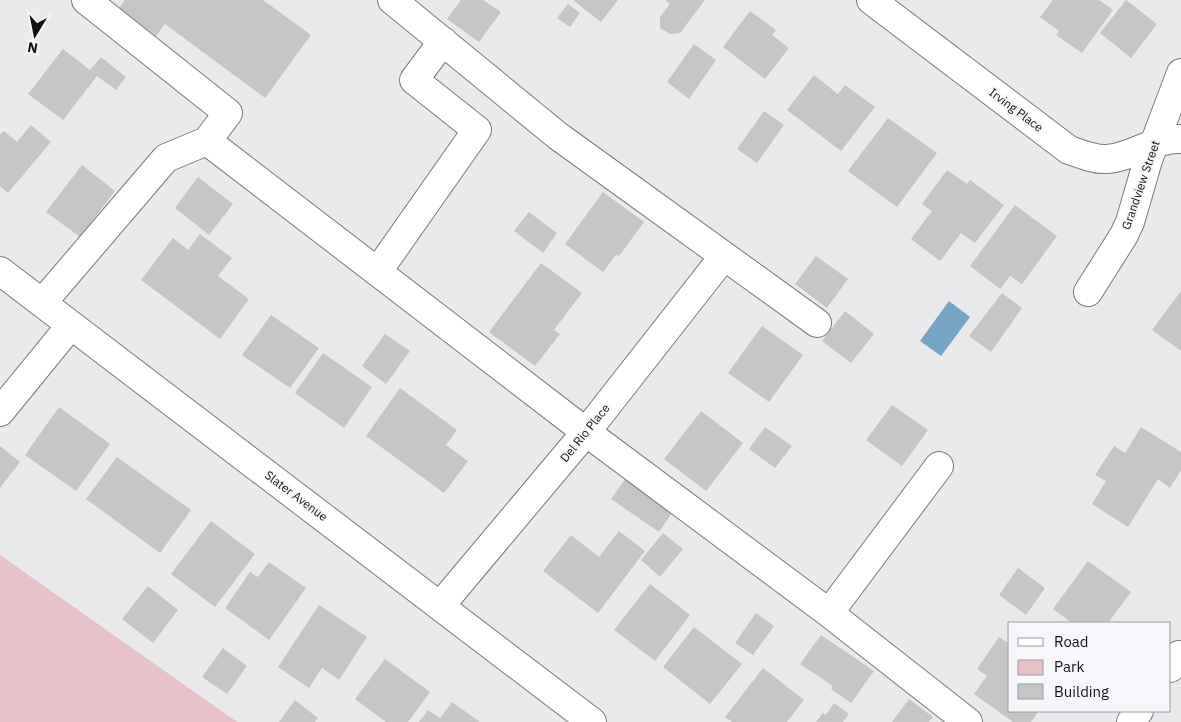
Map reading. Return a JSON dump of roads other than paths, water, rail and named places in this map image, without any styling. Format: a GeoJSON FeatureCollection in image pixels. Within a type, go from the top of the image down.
{"type":"FeatureCollection","features":[{"type":"Feature","properties":{"kind":"street"},"geometry":{"type":"LineString","coordinates":[[42,303],[166,158],[207,141],[228,113],[86,0]]}},
{"type":"Feature","properties":{"kind":"street"},"geometry":{"type":"LineString","coordinates":[[392,0],[558,136],[818,323]]}},
{"type":"Feature","properties":{"kind":"street","name":"Irving Place"},"geometry":{"type":"LineString","coordinates":[[870,0],[1069,150],[1094,158],[1106,159],[1168,140]]}},
{"type":"Feature","properties":{"kind":"street"},"geometry":{"type":"LineString","coordinates":[[378,271],[477,130],[414,80],[443,41]]}},
{"type":"Feature","properties":{"kind":"street","name":"Grandview Street"},"geometry":{"type":"LineString","coordinates":[[1088,292],[1124,235],[1130,222],[1142,177],[1168,140],[1181,73]]}},
{"type":"Feature","properties":{"kind":"street"},"geometry":{"type":"LineString","coordinates":[[207,141],[586,432],[829,613],[968,722]]}},
{"type":"Feature","properties":{"kind":"street","name":"Del Rio Place"},"geometry":{"type":"LineString","coordinates":[[440,606],[586,432],[724,256]]}},
{"type":"Feature","properties":{"kind":"street","name":"Slater Avenue"},"geometry":{"type":"LineString","coordinates":[[0,271],[592,722]]}},
{"type":"Feature","properties":{"kind":"street"},"geometry":{"type":"LineString","coordinates":[[0,412],[71,325]]}},
{"type":"Feature","properties":{"kind":"street"},"geometry":{"type":"LineString","coordinates":[[829,613],[939,466]]}},
{"type":"Feature","properties":{"kind":"water"},"geometry":{"type":"Polygon","coordinates":[[[949,301],[970,317],[941,356],[920,341],[949,301]]]}}]}
